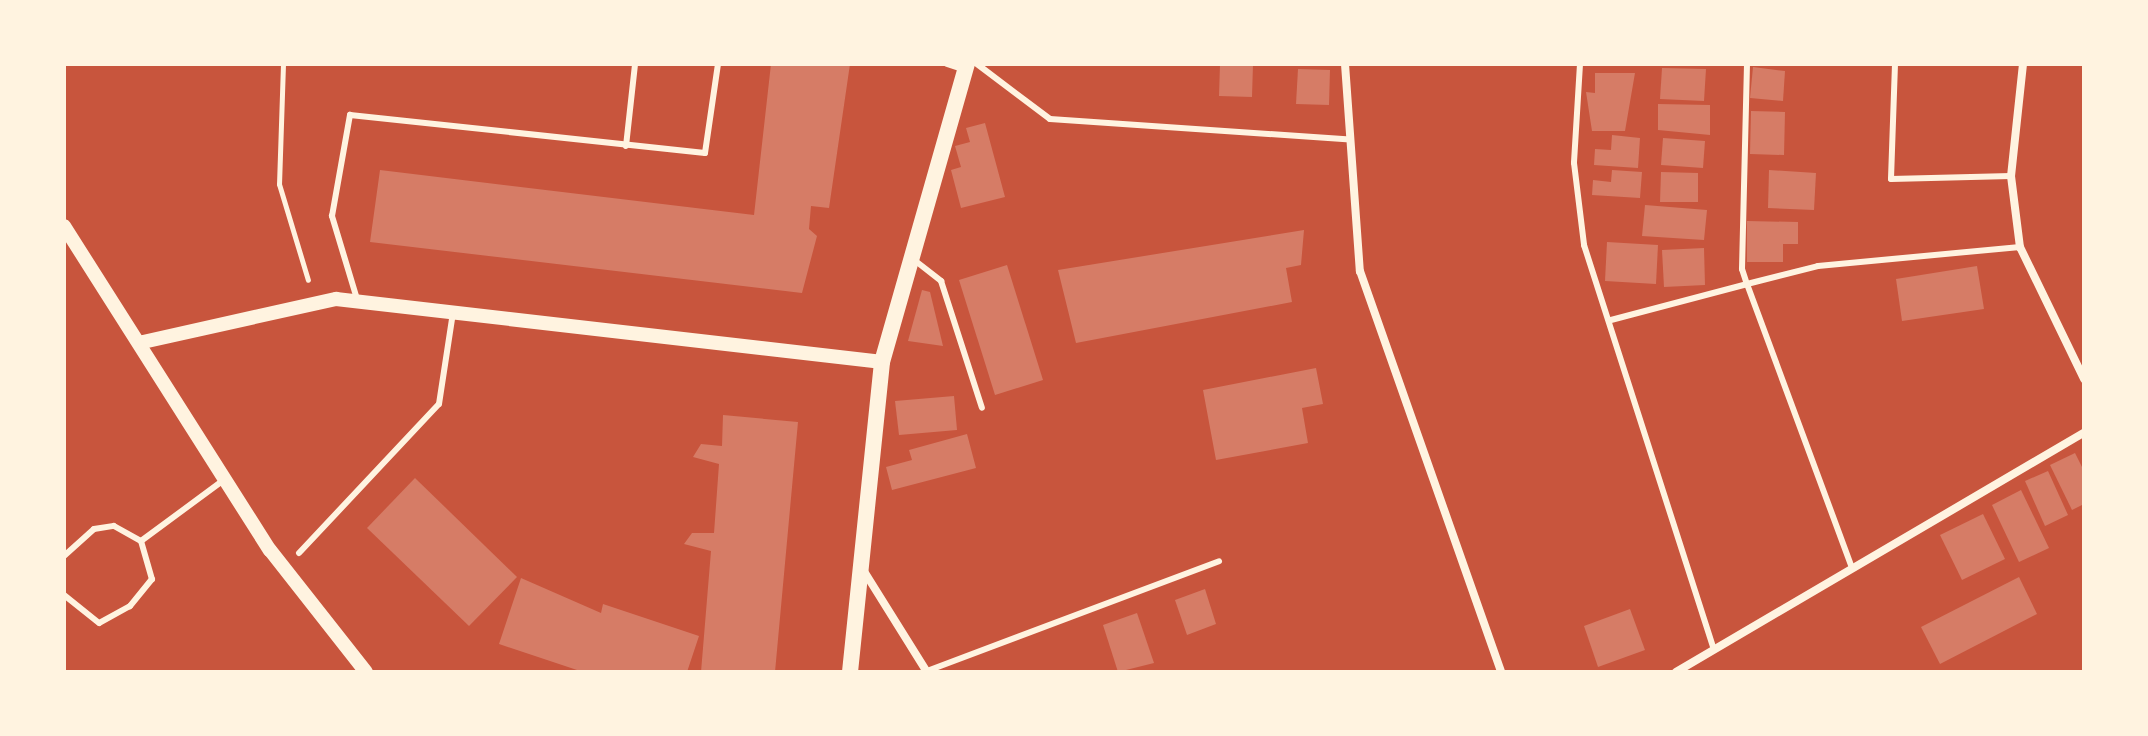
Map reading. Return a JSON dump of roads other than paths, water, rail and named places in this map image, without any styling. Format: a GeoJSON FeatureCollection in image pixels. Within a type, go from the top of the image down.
{"type":"FeatureCollection","features":[{"type":"Feature","properties":{"kind":"main road"},"geometry":{"type":"LineString","coordinates":[[850,672],[856,561],[882,362],[970,66]]}},
{"type":"Feature","properties":{"kind":"street"},"geometry":{"type":"LineString","coordinates":[[1345,64],[1346,139],[1360,271],[1501,672]]}},
{"type":"Feature","properties":{"kind":"street"},"geometry":{"type":"LineString","coordinates":[[2023,64],[2011,176],[2020,247],[2084,379]]}},
{"type":"Feature","properties":{"kind":"street"},"geometry":{"type":"LineString","coordinates":[[64,226],[143,342],[225,479],[366,672]]}},
{"type":"Feature","properties":{"kind":"street"},"geometry":{"type":"LineString","coordinates":[[143,342],[336,299],[882,362]]}},
{"type":"Feature","properties":{"kind":"street"},"geometry":{"type":"LineString","coordinates":[[1676,672],[2084,433]]}},
{"type":"Feature","properties":{"kind":"street"},"geometry":{"type":"LineString","coordinates":[[856,561],[927,672]]}},
{"type":"Feature","properties":{"kind":"lane"},"geometry":{"type":"LineString","coordinates":[[626,146],[635,64]]}},
{"type":"Feature","properties":{"kind":"lane"},"geometry":{"type":"LineString","coordinates":[[358,302],[332,216],[350,115],[705,153],[718,64]]}},
{"type":"Feature","properties":{"kind":"lane"},"geometry":{"type":"LineString","coordinates":[[947,64],[970,66],[1050,119],[1346,139]]}},
{"type":"Feature","properties":{"kind":"lane"},"geometry":{"type":"LineString","coordinates":[[1580,64],[1574,163],[1584,245],[1611,320],[1714,650]]}},
{"type":"Feature","properties":{"kind":"lane"},"geometry":{"type":"LineString","coordinates":[[1747,64],[1742,269],[1852,568]]}},
{"type":"Feature","properties":{"kind":"lane"},"geometry":{"type":"LineString","coordinates":[[1895,64],[1891,179],[2011,176]]}},
{"type":"Feature","properties":{"kind":"lane"},"geometry":{"type":"LineString","coordinates":[[1611,320],[1818,266],[2020,247]]}},
{"type":"Feature","properties":{"kind":"lane"},"geometry":{"type":"LineString","coordinates":[[912,258],[941,281],[982,408]]}},
{"type":"Feature","properties":{"kind":"lane"},"geometry":{"type":"LineString","coordinates":[[299,553],[439,404],[453,313]]}},
{"type":"Feature","properties":{"kind":"lane"},"geometry":{"type":"LineString","coordinates":[[141,541],[225,479]]}},
{"type":"Feature","properties":{"kind":"lane"},"geometry":{"type":"LineString","coordinates":[[64,556],[94,529],[114,526],[141,541],[152,579],[113,618],[91,620],[64,595]]}},
{"type":"Feature","properties":{"kind":"lane"},"geometry":{"type":"LineString","coordinates":[[927,672],[1219,561]]}}]}
